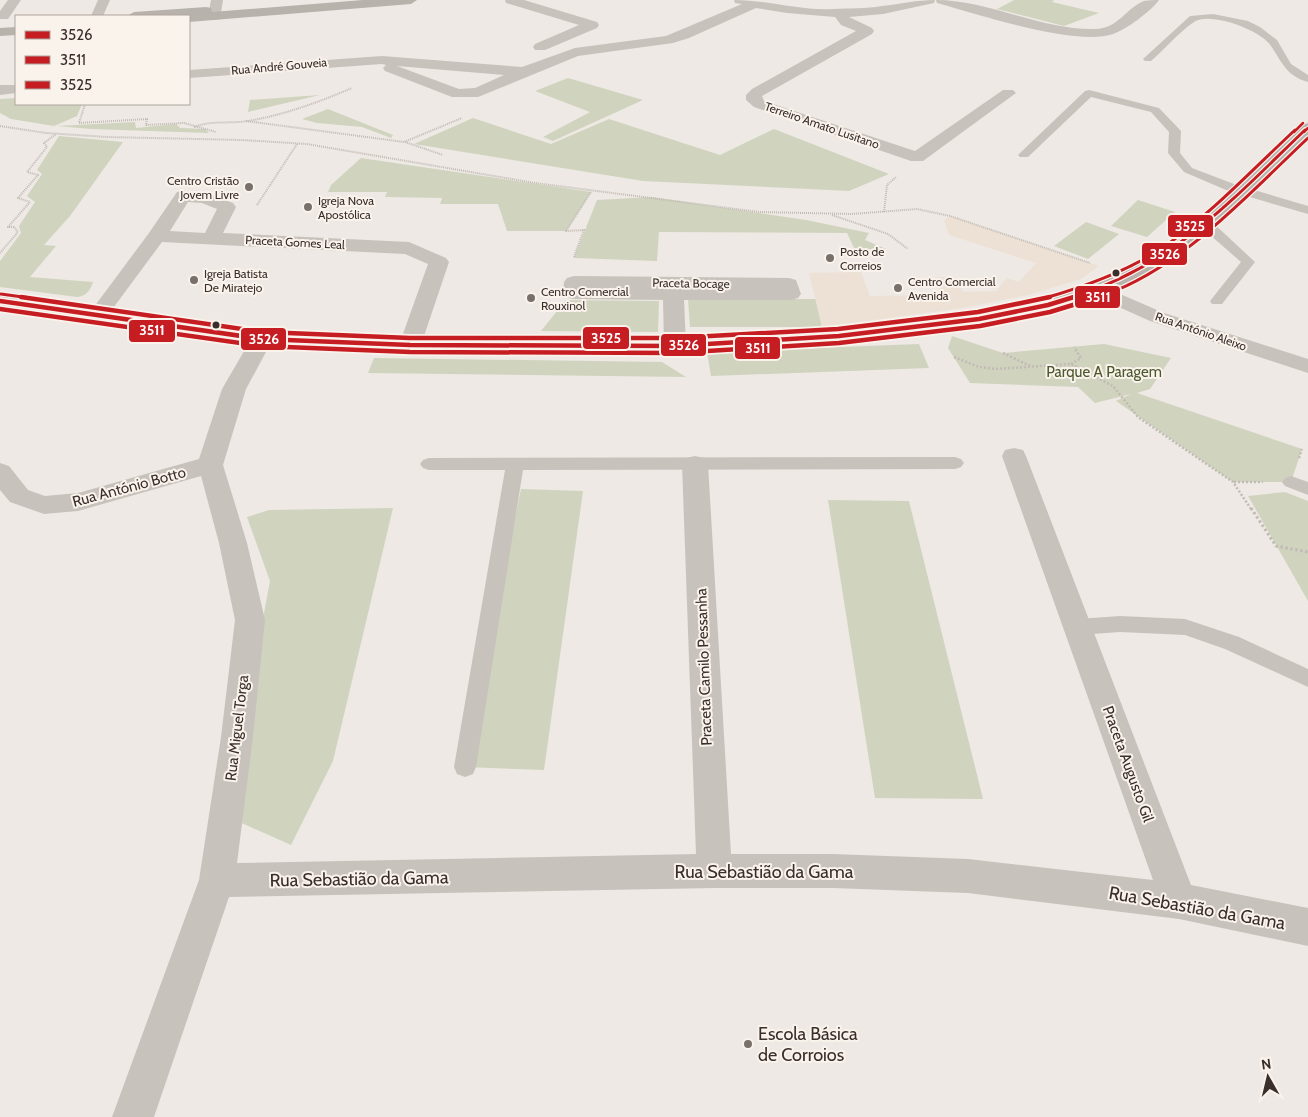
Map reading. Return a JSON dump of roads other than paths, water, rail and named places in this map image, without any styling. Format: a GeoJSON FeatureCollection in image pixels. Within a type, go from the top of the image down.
{"type":"FeatureCollection","features":[{"type":"Feature","properties":{"kind":"street"},"geometry":{"type":"LineString","coordinates":[[14,0],[1,22],[15,25]]}},
{"type":"Feature","properties":{"kind":"street"},"geometry":{"type":"LineString","coordinates":[[97,15],[104,0]]}},
{"type":"Feature","properties":{"kind":"street"},"geometry":{"type":"LineString","coordinates":[[146,15],[335,2],[410,0]]}},
{"type":"Feature","properties":{"kind":"street"},"geometry":{"type":"LineString","coordinates":[[511,0],[592,25],[524,53]]}},
{"type":"Feature","properties":{"kind":"street"},"geometry":{"type":"LineString","coordinates":[[368,60],[457,94],[478,92],[575,52],[668,40],[684,35],[747,2],[798,10],[838,12],[897,8],[928,0]]}},
{"type":"Feature","properties":{"kind":"street"},"geometry":{"type":"LineString","coordinates":[[942,0],[1073,32],[1098,34],[1110,31],[1152,0]]}},
{"type":"Feature","properties":{"kind":"street"},"geometry":{"type":"LineString","coordinates":[[975,8],[988,0]]}},
{"type":"Feature","properties":{"kind":"street"},"geometry":{"type":"LineString","coordinates":[[190,18],[216,9]]}},
{"type":"Feature","properties":{"kind":"street","name":"Terreiro Amato Lusitano"},"geometry":{"type":"LineString","coordinates":[[838,12],[846,22],[867,31],[757,92],[754,95],[754,100],[759,104],[917,157],[1008,93]]}},
{"type":"Feature","properties":{"kind":"street"},"geometry":{"type":"LineString","coordinates":[[0,32],[15,31]]}},
{"type":"Feature","properties":{"kind":"street","name":"Rua André Gouveia"},"geometry":{"type":"LineString","coordinates":[[190,74],[368,60],[403,61],[524,72]]}},
{"type":"Feature","properties":{"kind":"street"},"geometry":{"type":"LineString","coordinates":[[0,90],[15,89]]}},
{"type":"Feature","properties":{"kind":"street"},"geometry":{"type":"LineString","coordinates":[[0,301],[262,339],[410,345],[675,346],[839,336],[979,319],[1048,305],[1097,290],[1132,274],[1167,253],[1206,224],[1308,128]]}},
{"type":"Feature","properties":{"kind":"street"},"geometry":{"type":"LineString","coordinates":[[98,315],[157,236],[183,196],[205,198],[227,207],[211,239]]}},
{"type":"Feature","properties":{"kind":"street","name":"Praceta Gomes Leal"},"geometry":{"type":"LineString","coordinates":[[157,236],[409,248],[439,262],[410,345]]}},
{"type":"Feature","properties":{"kind":"street","name":"Praceta Bocage"},"geometry":{"type":"LineString","coordinates":[[574,282],[594,282],[789,284],[791,294],[716,293],[673,294],[573,293],[574,282]]}},
{"type":"Feature","properties":{"kind":"street","name":"Rua António Aleixo"},"geometry":{"type":"LineString","coordinates":[[1097,290],[1157,317],[1308,366]]}},
{"type":"Feature","properties":{"kind":"street","name":"Praceta Bocage"},"geometry":{"type":"LineString","coordinates":[[673,294],[675,346]]}},
{"type":"Feature","properties":{"kind":"street"},"geometry":{"type":"LineString","coordinates":[[210,465],[234,389],[262,339]]}},
{"type":"Feature","properties":{"kind":"street","name":"Praceta Augusto Gil"},"geometry":{"type":"LineString","coordinates":[[1014,456],[1179,901]]}},
{"type":"Feature","properties":{"kind":"street","name":"Praceta Camilo Pessanha"},"geometry":{"type":"LineString","coordinates":[[695,464],[712,840],[716,871]]}},
{"type":"Feature","properties":{"kind":"street","name":"Rua António Botto"},"geometry":{"type":"LineString","coordinates":[[0,472],[19,496],[44,505],[78,502],[210,465]]}},
{"type":"Feature","properties":{"kind":"street","name":"Rua Miguel Torga"},"geometry":{"type":"LineString","coordinates":[[133,1117],[217,880],[237,737],[250,620],[234,542],[210,465]]}},
{"type":"Feature","properties":{"kind":"street","name":"Rua Sebastião da Gama"},"geometry":{"type":"LineString","coordinates":[[217,880],[716,871],[833,871],[968,876],[1179,901],[1308,927]]}},
{"type":"Feature","properties":{"kind":"lane"},"geometry":{"type":"LineString","coordinates":[[1148,59],[1194,18],[1213,17],[1245,23],[1258,29],[1274,42],[1286,66],[1308,79]]}},
{"type":"Feature","properties":{"kind":"lane"},"geometry":{"type":"LineString","coordinates":[[1024,155],[1088,94],[1155,110],[1174,131],[1174,153],[1188,170],[1242,191],[1308,210]]}},
{"type":"Feature","properties":{"kind":"lane"},"geometry":{"type":"LineString","coordinates":[[1206,224],[1248,262],[1217,302]]}},
{"type":"Feature","properties":{"kind":"lane"},"geometry":{"type":"LineString","coordinates":[[429,464],[955,463]]}},
{"type":"Feature","properties":{"kind":"lane"},"geometry":{"type":"LineString","coordinates":[[465,767],[515,464]]}},
{"type":"Feature","properties":{"kind":"lane"},"geometry":{"type":"LineString","coordinates":[[1291,482],[1308,489]]}},
{"type":"Feature","properties":{"kind":"lane"},"geometry":{"type":"LineString","coordinates":[[1078,627],[1120,624],[1185,627],[1232,643],[1308,678]]}},
{"type":"Feature","properties":{"kind":"place","name":"Centro Cristão Jovem Livre"},"geometry":{"type":"Point","coordinates":[249,187]}},
{"type":"Feature","properties":{"kind":"place","name":"Igreja Nova Apostólica"},"geometry":{"type":"Point","coordinates":[308,207]}},
{"type":"Feature","properties":{"kind":"place","name":"Posto de Correios"},"geometry":{"type":"Point","coordinates":[830,258]}},
{"type":"Feature","properties":{"kind":"place","name":"Igreja Batista De Miratejo"},"geometry":{"type":"Point","coordinates":[194,280]}},
{"type":"Feature","properties":{"kind":"place","name":"Centro Comercial Avenida"},"geometry":{"type":"Point","coordinates":[898,288]}},
{"type":"Feature","properties":{"kind":"place","name":"Centro Comercial Rouxinol"},"geometry":{"type":"Point","coordinates":[531,298]}},
{"type":"Feature","properties":{"kind":"place","name":"Escola Básica de Corroios"},"geometry":{"type":"Point","coordinates":[748,1044]}},
{"type":"Feature","properties":{"kind":"park label","name":"Parque A Paragem"},"geometry":{"type":"Point","coordinates":[1104,372]}}]}
